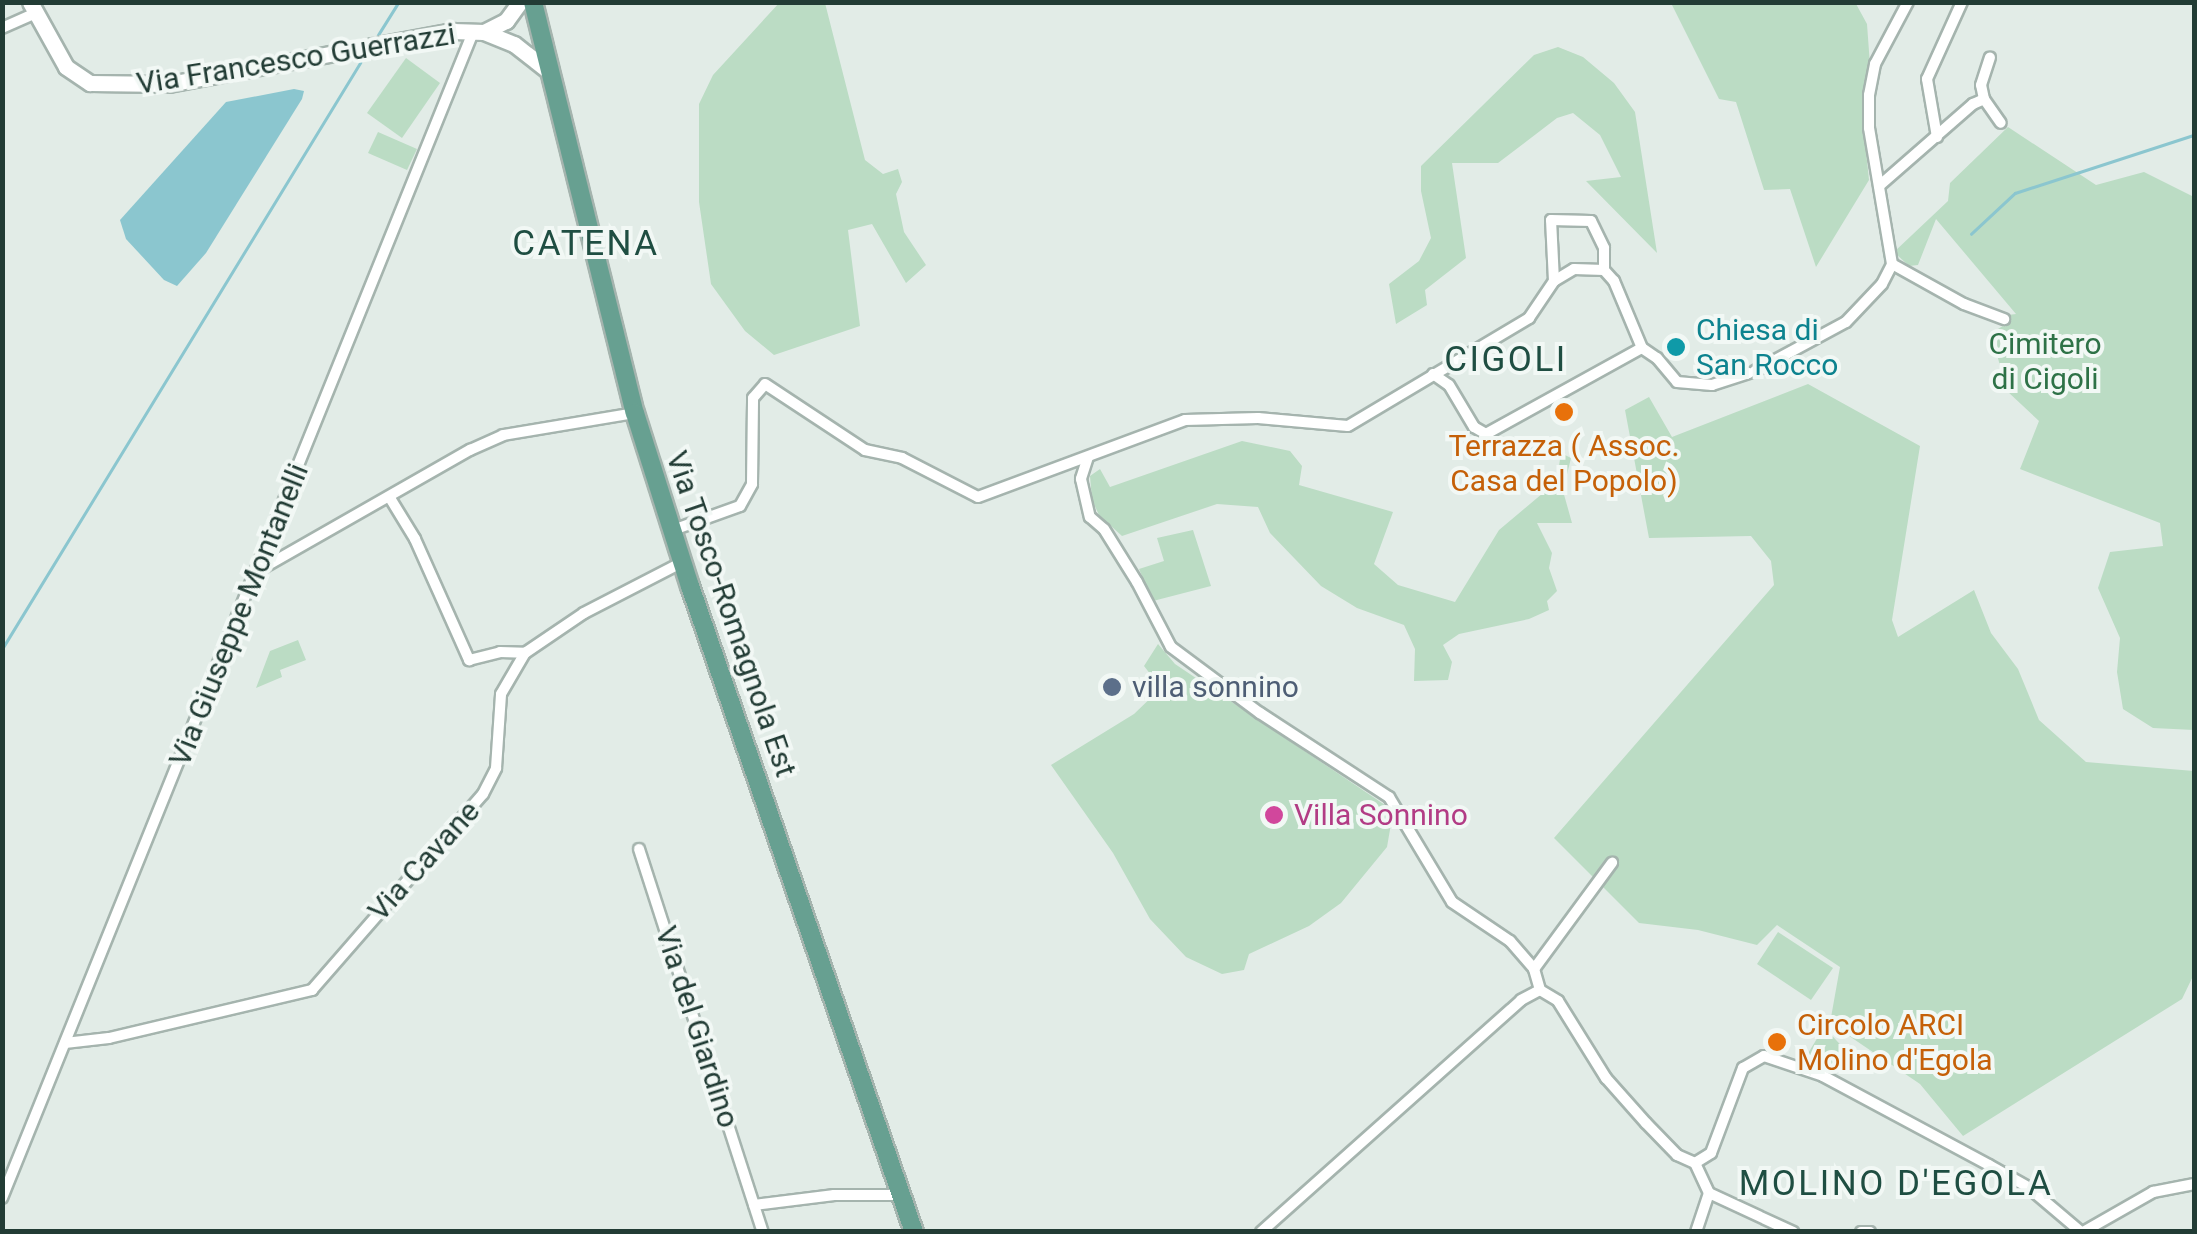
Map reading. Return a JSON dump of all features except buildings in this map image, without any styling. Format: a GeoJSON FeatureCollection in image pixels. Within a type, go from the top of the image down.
{"type":"FeatureCollection","features":[{"type":"Feature","properties":{"kind":"main road","name":"Via Francesco Guerrazzi"},"geometry":{"type":"LineString","coordinates":[[32,8],[66,67],[90,83],[126,86],[169,84],[478,32],[506,20],[520,2]]}},
{"type":"Feature","properties":{"kind":"main road","name":"Via Tosco-Romagnola Est"},"geometry":{"type":"LineString","coordinates":[[532,2],[635,412],[914,1232]]}},
{"type":"Feature","properties":{"kind":"main road"},"geometry":{"type":"LineString","coordinates":[[506,20],[539,25]]}},
{"type":"Feature","properties":{"kind":"main road"},"geometry":{"type":"LineString","coordinates":[[514,44],[539,25]]}},
{"type":"Feature","properties":{"kind":"main road","name":"Via Francesco Guerrazzi"},"geometry":{"type":"LineString","coordinates":[[478,32],[514,44],[551,74]]}},
{"type":"Feature","properties":{"kind":"street"},"geometry":{"type":"LineString","coordinates":[[672,530],[740,506],[752,484],[752,398],[765,384],[865,450],[902,458],[978,497],[1157,427],[1186,420],[1258,418],[1348,426],[1506,335],[1530,318],[1554,281],[1574,268],[1604,270],[1614,280],[1642,348],[1686,386],[1712,385],[1752,372],[1846,322],[1882,284],[1892,264],[1869,95],[1875,64],[1908,2]]}},
{"type":"Feature","properties":{"kind":"street"},"geometry":{"type":"LineString","coordinates":[[1937,137],[1930,116],[1928,79],[1962,2]]}},
{"type":"Feature","properties":{"kind":"street"},"geometry":{"type":"LineString","coordinates":[[2,28],[32,8]]}},
{"type":"Feature","properties":{"kind":"street","name":"Via Giuseppe Montanelli"},"geometry":{"type":"LineString","coordinates":[[2,1198],[253,574],[478,32]]}},
{"type":"Feature","properties":{"kind":"street"},"geometry":{"type":"LineString","coordinates":[[1990,58],[1981,86],[1984,99],[2000,123]]}},
{"type":"Feature","properties":{"kind":"street"},"geometry":{"type":"LineString","coordinates":[[1879,186],[1984,99]]}},
{"type":"Feature","properties":{"kind":"street"},"geometry":{"type":"LineString","coordinates":[[1554,281],[1551,220],[1591,220],[1604,248],[1604,270]]}},
{"type":"Feature","properties":{"kind":"street"},"geometry":{"type":"LineString","coordinates":[[1892,264],[1964,304],[2004,319]]}},
{"type":"Feature","properties":{"kind":"street"},"geometry":{"type":"LineString","coordinates":[[1433,374],[1456,394],[1474,428],[1486,434],[1642,348]]}},
{"type":"Feature","properties":{"kind":"street"},"geometry":{"type":"LineString","coordinates":[[253,574],[470,450],[503,436],[635,412]]}},
{"type":"Feature","properties":{"kind":"street"},"geometry":{"type":"LineString","coordinates":[[1088,457],[1081,479],[1086,507],[1137,582],[1171,647],[1260,713],[1389,797],[1452,902],[1510,941],[1534,969],[1540,990],[1558,1001],[1606,1078],[1677,1155],[1695,1163],[1709,1193],[1794,1232]]}},
{"type":"Feature","properties":{"kind":"street"},"geometry":{"type":"LineString","coordinates":[[390,498],[469,660],[500,652],[525,653]]}},
{"type":"Feature","properties":{"kind":"street","name":"Via Cavane"},"geometry":{"type":"LineString","coordinates":[[66,1043],[108,1038],[312,990],[483,794],[496,768],[500,694],[525,653],[584,614],[683,562]]}},
{"type":"Feature","properties":{"kind":"street","name":"Via del Giardino"},"geometry":{"type":"LineString","coordinates":[[639,849],[763,1232]]}},
{"type":"Feature","properties":{"kind":"street"},"geometry":{"type":"LineString","coordinates":[[1534,969],[1612,863]]}},
{"type":"Feature","properties":{"kind":"street"},"geometry":{"type":"LineString","coordinates":[[1262,1232],[1520,1000],[1540,990]]}},
{"type":"Feature","properties":{"kind":"street"},"geometry":{"type":"LineString","coordinates":[[1695,1163],[1711,1153],[1743,1068],[1764,1056],[1823,1076],[1989,1165],[2028,1187],[2082,1232],[2153,1192],[2194,1184]]}},
{"type":"Feature","properties":{"kind":"street"},"geometry":{"type":"LineString","coordinates":[[1696,1232],[1709,1193]]}},
{"type":"Feature","properties":{"kind":"street"},"geometry":{"type":"LineString","coordinates":[[754,1205],[834,1195],[902,1195]]}},
{"type":"Feature","properties":{"kind":"street"},"geometry":{"type":"LineString","coordinates":[[1861,1232],[1870,1232]]}},
{"type":"Feature","properties":{"kind":"green space"},"geometry":{"type":"Polygon","coordinates":[[[780,2],[825,3],[865,160],[883,174],[898,169],[902,182],[896,194],[904,232],[926,265],[906,283],[872,224],[848,230],[860,326],[774,355],[745,331],[711,284],[699,202],[699,104],[713,75],[780,2]]]}},
{"type":"Feature","properties":{"kind":"green space"},"geometry":{"type":"Polygon","coordinates":[[[1855,2],[1867,24],[1870,65],[1863,122],[1869,180],[1816,267],[1790,189],[1764,190],[1736,102],[1719,99],[1671,3],[1855,2]]]}},
{"type":"Feature","properties":{"kind":"green space"},"geometry":{"type":"Polygon","coordinates":[[[1558,47],[1583,57],[1614,83],[1635,112],[1657,253],[1586,181],[1621,177],[1600,135],[1573,113],[1557,118],[1498,163],[1452,163],[1466,258],[1425,290],[1427,305],[1396,324],[1389,284],[1419,261],[1431,238],[1421,191],[1421,166],[1534,55],[1558,47]]]}},
{"type":"Feature","properties":{"kind":"green space"},"geometry":{"type":"Polygon","coordinates":[[[406,58],[440,83],[402,138],[367,113],[406,58]]]}},
{"type":"Feature","properties":{"kind":"green space","name":"Cimitero di Cigoli"},"geometry":{"type":"Polygon","coordinates":[[[2008,127],[2096,185],[2144,172],[2194,197],[2194,730],[2153,728],[2123,709],[2117,672],[2120,638],[2098,588],[2110,552],[2163,546],[2160,523],[2020,469],[2039,421],[2007,391],[1991,333],[2003,326],[2008,315],[2016,314],[1936,219],[1918,265],[1909,266],[1894,252],[1948,201],[1950,183],[2008,127]]]}},
{"type":"Feature","properties":{"kind":"green space"},"geometry":{"type":"Polygon","coordinates":[[[378,132],[417,149],[407,170],[368,153],[378,132]]]}},
{"type":"Feature","properties":{"kind":"green space"},"geometry":{"type":"Polygon","coordinates":[[[1808,384],[1920,446],[1892,620],[1898,637],[1974,590],[1991,633],[2018,669],[2039,720],[2086,762],[2194,771],[2194,974],[2182,999],[1963,1136],[1920,1084],[1830,1023],[1840,967],[1777,925],[1757,945],[1698,930],[1639,923],[1554,838],[1774,585],[1771,561],[1751,536],[1649,538],[1625,410],[1649,397],[1672,437],[1808,384]]]}},
{"type":"Feature","properties":{"kind":"green space"},"geometry":{"type":"Polygon","coordinates":[[[1242,441],[1290,451],[1302,466],[1299,485],[1393,512],[1374,564],[1398,585],[1455,602],[1499,530],[1549,488],[1558,472],[1561,453],[1571,458],[1563,491],[1572,523],[1537,523],[1552,553],[1549,568],[1557,591],[1547,601],[1549,610],[1529,619],[1459,634],[1443,645],[1452,662],[1448,680],[1414,681],[1415,649],[1404,625],[1357,608],[1321,586],[1270,533],[1258,507],[1217,504],[1122,536],[1099,515],[1092,500],[1090,476],[1100,469],[1110,487],[1242,441]]]}},
{"type":"Feature","properties":{"kind":"green space"},"geometry":{"type":"Polygon","coordinates":[[[1193,530],[1211,586],[1153,601],[1139,569],[1164,561],[1157,538],[1193,530]]]}},
{"type":"Feature","properties":{"kind":"green space"},"geometry":{"type":"Polygon","coordinates":[[[298,640],[306,660],[280,670],[282,677],[256,688],[270,651],[298,640]]]}},
{"type":"Feature","properties":{"kind":"green space"},"geometry":{"type":"Polygon","coordinates":[[[1158,644],[1175,664],[1388,807],[1392,818],[1387,847],[1341,903],[1309,926],[1249,954],[1244,970],[1222,974],[1186,957],[1150,919],[1113,853],[1051,765],[1134,714],[1161,688],[1144,666],[1158,644]]]}},
{"type":"Feature","properties":{"kind":"green space"},"geometry":{"type":"Polygon","coordinates":[[[1778,932],[1833,968],[1811,1000],[1757,964],[1778,932]]]}},
{"type":"Feature","properties":{"kind":"green space"},"geometry":{"type":"Polygon","coordinates":[[[1824,1027],[1849,1054],[1823,1070],[1804,1060],[1824,1027]]]}},
{"type":"Feature","properties":{"kind":"water"},"geometry":{"type":"Polygon","coordinates":[[[294,89],[304,91],[302,99],[206,253],[177,286],[164,280],[126,239],[120,220],[226,102],[294,89]]]}},
{"type":"Feature","properties":{"kind":"waterway"},"geometry":{"type":"LineString","coordinates":[[378,35],[399,2]]}},
{"type":"Feature","properties":{"kind":"waterway"},"geometry":{"type":"LineString","coordinates":[[2,649],[360,63]]}},
{"type":"Feature","properties":{"kind":"waterway"},"geometry":{"type":"LineString","coordinates":[[1971,234],[2015,193],[2194,135]]}},
{"type":"Feature","properties":{"kind":"place","name":"Chiesa di San Rocco"},"geometry":{"type":"Point","coordinates":[1676,347]}},
{"type":"Feature","properties":{"kind":"place","name":"Terrazza ( Assoc. Casa del Popolo)"},"geometry":{"type":"Point","coordinates":[1564,412]}},
{"type":"Feature","properties":{"kind":"place","name":"villa sonnino"},"geometry":{"type":"Point","coordinates":[1112,687]}},
{"type":"Feature","properties":{"kind":"place","name":"Villa Sonnino"},"geometry":{"type":"Point","coordinates":[1274,815]}},
{"type":"Feature","properties":{"kind":"place","name":"Circolo ARCI Molino d'Egola"},"geometry":{"type":"Point","coordinates":[1777,1042]}},
{"type":"Feature","properties":{"kind":"district","name":"CATENA"},"geometry":{"type":"Point","coordinates":[586,244]}},
{"type":"Feature","properties":{"kind":"district","name":"CIGOLI"},"geometry":{"type":"Point","coordinates":[1506,360]}},
{"type":"Feature","properties":{"kind":"district","name":"MOLINO D'EGOLA"},"geometry":{"type":"Point","coordinates":[1896,1184]}}]}
